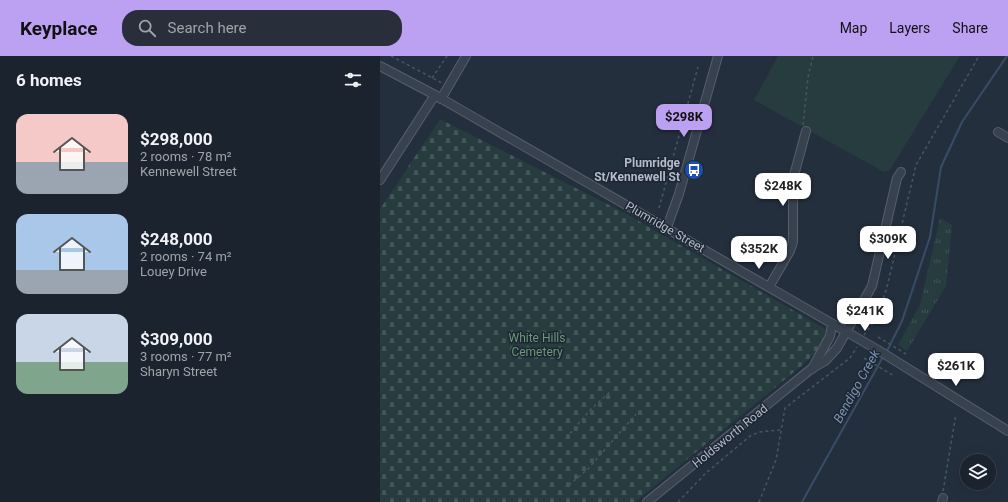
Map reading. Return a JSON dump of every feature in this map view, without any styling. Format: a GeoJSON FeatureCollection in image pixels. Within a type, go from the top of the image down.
{"type":"FeatureCollection","features":[{"type":"Feature","properties":{"kind":"street"},"geometry":{"type":"LineString","coordinates":[[380,180],[466,56]]}},
{"type":"Feature","properties":{"kind":"street"},"geometry":{"type":"LineString","coordinates":[[667,227],[679,194],[718,56]]}},
{"type":"Feature","properties":{"kind":"street","name":"Plumridge Street"},"geometry":{"type":"LineString","coordinates":[[380,66],[438,97],[552,164],[667,227],[832,325],[878,350],[1008,431]]}},
{"type":"Feature","properties":{"kind":"street"},"geometry":{"type":"LineString","coordinates":[[769,287],[794,242],[793,180],[804,129]]}},
{"type":"Feature","properties":{"kind":"street"},"geometry":{"type":"LineString","coordinates":[[998,132],[1008,138]]}},
{"type":"Feature","properties":{"kind":"street","name":"Holdsworth Road"},"geometry":{"type":"LineString","coordinates":[[647,502],[811,369],[831,356],[846,333],[873,282],[897,178],[901,172]]}},
{"type":"Feature","properties":{"kind":"street","name":"Holdsworth Road"},"geometry":{"type":"LineString","coordinates":[[811,369],[830,336],[832,325]]}},
{"type":"Feature","properties":{"kind":"path"},"geometry":{"type":"LineString","coordinates":[[391,56],[444,84]]}},
{"type":"Feature","properties":{"kind":"path"},"geometry":{"type":"LineString","coordinates":[[432,78],[447,56]]}},
{"type":"Feature","properties":{"kind":"path"},"geometry":{"type":"LineString","coordinates":[[804,129],[806,92],[813,56]]}},
{"type":"Feature","properties":{"kind":"path"},"geometry":{"type":"LineString","coordinates":[[862,338],[877,318],[883,301],[916,164],[979,56]]}},
{"type":"Feature","properties":{"kind":"path"},"geometry":{"type":"LineString","coordinates":[[659,208],[698,67]]}},
{"type":"Feature","properties":{"kind":"path"},"geometry":{"type":"LineString","coordinates":[[878,337],[906,354]]}},
{"type":"Feature","properties":{"kind":"path"},"geometry":{"type":"LineString","coordinates":[[759,502],[776,460],[784,408],[850,358],[859,345]]}},
{"type":"Feature","properties":{"kind":"path"},"geometry":{"type":"LineString","coordinates":[[864,358],[894,376]]}},
{"type":"Feature","properties":{"kind":"path"},"geometry":{"type":"LineString","coordinates":[[566,438],[591,409],[610,392]]}},
{"type":"Feature","properties":{"kind":"path"},"geometry":{"type":"LineString","coordinates":[[569,485],[588,469],[636,414]]}},
{"type":"Feature","properties":{"kind":"path"},"geometry":{"type":"LineString","coordinates":[[942,500],[956,414]]}},
{"type":"Feature","properties":{"kind":"path"},"geometry":{"type":"LineString","coordinates":[[678,502],[706,473],[750,436],[759,432],[780,430]]}},
{"type":"Feature","properties":{"kind":"green space"},"geometry":{"type":"Polygon","coordinates":[[[778,56],[960,56],[890,170],[884,172],[754,100],[778,56]]]}},
{"type":"Feature","properties":{"kind":"green space","name":"White Hills Cemetery"},"geometry":{"type":"Polygon","coordinates":[[[440,119],[623,212],[829,331],[816,352],[804,364],[635,502],[380,502],[380,209],[440,119]]]}},
{"type":"Feature","properties":{"kind":"green space"},"geometry":{"type":"Polygon","coordinates":[[[940,218],[952,225],[946,286],[907,351],[898,345],[920,305],[940,218]]]}},
{"type":"Feature","properties":{"kind":"waterway","name":"Bendigo Creek"},"geometry":{"type":"LineString","coordinates":[[886,353],[902,321],[930,237],[941,167],[962,122],[1007,56]]}},
{"type":"Feature","properties":{"kind":"waterway","name":"Bendigo Creek"},"geometry":{"type":"LineString","coordinates":[[802,502],[883,357]]}},
{"type":"Feature","properties":{"kind":"place","name":"Plumridge St/Kennewell St"},"geometry":{"type":"Point","coordinates":[694,170]}}]}
